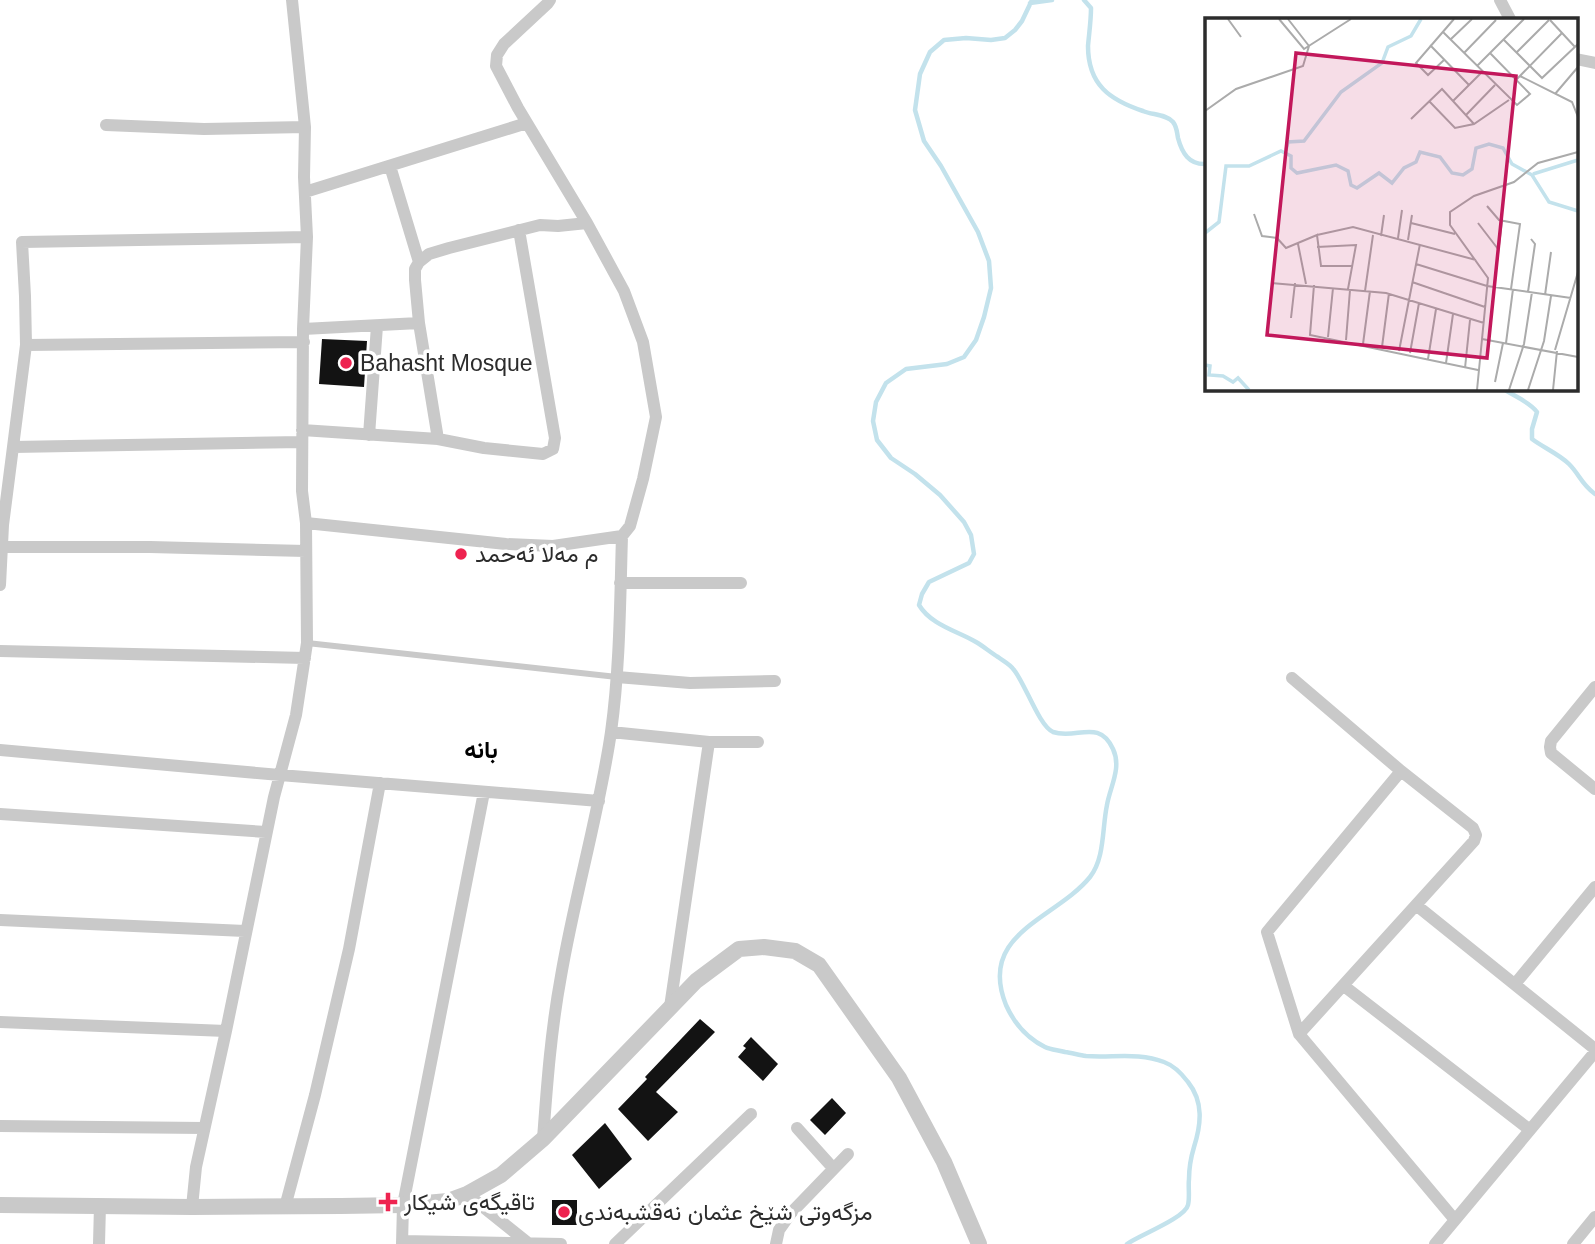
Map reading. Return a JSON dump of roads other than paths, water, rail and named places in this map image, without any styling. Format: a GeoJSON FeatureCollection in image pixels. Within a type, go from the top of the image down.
{"type":"FeatureCollection","features":[{"type":"Feature","properties":{"kind":"street"},"geometry":{"type":"LineString","coordinates":[[191,1207],[195,1167],[226,1031],[266,832],[296,715],[307,643],[306,523],[302,491],[303,328],[307,237],[306,127],[292,0]]}},
{"type":"Feature","properties":{"kind":"street"},"geometry":{"type":"LineString","coordinates":[[544,1139],[550,1049],[561,975],[599,801],[611,732],[617,677],[622,536],[630,526],[656,418],[643,342],[624,291],[496,66],[497,55],[504,44],[550,0]]}},
{"type":"Feature","properties":{"kind":"street"},"geometry":{"type":"LineString","coordinates":[[1500,0],[1509,18]]}},
{"type":"Feature","properties":{"kind":"street"},"geometry":{"type":"LineString","coordinates":[[305,192],[527,123]]}},
{"type":"Feature","properties":{"kind":"street"},"geometry":{"type":"LineString","coordinates":[[106,125],[204,129],[306,127]]}},
{"type":"Feature","properties":{"kind":"street"},"geometry":{"type":"LineString","coordinates":[[390,166],[419,262]]}},
{"type":"Feature","properties":{"kind":"street"},"geometry":{"type":"LineString","coordinates":[[438,439],[419,323],[415,269],[419,262],[429,254],[540,225],[587,223]]}},
{"type":"Feature","properties":{"kind":"street"},"geometry":{"type":"LineString","coordinates":[[13,447],[369,435],[438,439],[484,448],[543,454],[552,449],[555,438],[519,230]]}},
{"type":"Feature","properties":{"kind":"street"},"geometry":{"type":"LineString","coordinates":[[0,585],[3,525],[26,345],[22,242],[307,237]]}},
{"type":"Feature","properties":{"kind":"street"},"geometry":{"type":"LineString","coordinates":[[303,328],[419,323]]}},
{"type":"Feature","properties":{"kind":"street"},"geometry":{"type":"LineString","coordinates":[[369,435],[377,326]]}},
{"type":"Feature","properties":{"kind":"street"},"geometry":{"type":"LineString","coordinates":[[26,345],[304,342]]}},
{"type":"Feature","properties":{"kind":"street"},"geometry":{"type":"LineString","coordinates":[[306,523],[506,544],[553,546],[622,536]]}},
{"type":"Feature","properties":{"kind":"street"},"geometry":{"type":"LineString","coordinates":[[2,547],[306,551]]}},
{"type":"Feature","properties":{"kind":"street"},"geometry":{"type":"LineString","coordinates":[[620,583],[741,583]]}},
{"type":"Feature","properties":{"kind":"street"},"geometry":{"type":"LineString","coordinates":[[0,651],[305,658]]}},
{"type":"Feature","properties":{"kind":"street"},"geometry":{"type":"LineString","coordinates":[[617,677],[690,683],[775,681]]}},
{"type":"Feature","properties":{"kind":"street"},"geometry":{"type":"LineString","coordinates":[[1292,678],[1473,828],[1476,835],[1474,841],[1299,1034]]}},
{"type":"Feature","properties":{"kind":"street"},"geometry":{"type":"LineString","coordinates":[[1595,687],[1551,741],[1550,747],[1551,753],[1595,789]]}},
{"type":"Feature","properties":{"kind":"street"},"geometry":{"type":"LineString","coordinates":[[611,732],[709,742],[758,742]]}},
{"type":"Feature","properties":{"kind":"street"},"geometry":{"type":"LineString","coordinates":[[670,1007],[709,742]]}},
{"type":"Feature","properties":{"kind":"street"},"geometry":{"type":"LineString","coordinates":[[0,750],[599,801]]}},
{"type":"Feature","properties":{"kind":"street"},"geometry":{"type":"LineString","coordinates":[[1401,771],[1267,932],[1299,1034],[1455,1220]]}},
{"type":"Feature","properties":{"kind":"street"},"geometry":{"type":"LineString","coordinates":[[285,1207],[349,949],[380,783]]}},
{"type":"Feature","properties":{"kind":"street"},"geometry":{"type":"LineString","coordinates":[[484,792],[403,1205],[402,1242],[561,1244]]}},
{"type":"Feature","properties":{"kind":"street"},"geometry":{"type":"LineString","coordinates":[[0,814],[266,832]]}},
{"type":"Feature","properties":{"kind":"street"},"geometry":{"type":"LineString","coordinates":[[1515,984],[1595,887]]}},
{"type":"Feature","properties":{"kind":"street"},"geometry":{"type":"LineString","coordinates":[[1416,905],[1595,1051],[1435,1244]]}},
{"type":"Feature","properties":{"kind":"street"},"geometry":{"type":"LineString","coordinates":[[0,920],[245,931]]}},
{"type":"Feature","properties":{"kind":"street"},"geometry":{"type":"LineString","coordinates":[[0,1205],[285,1207],[403,1205],[448,1201],[501,1175],[544,1139],[696,981],[739,949],[764,947],[795,951],[819,965],[899,1077],[944,1162],[979,1244]]}},
{"type":"Feature","properties":{"kind":"street"},"geometry":{"type":"LineString","coordinates":[[1344,986],[1530,1130]]}},
{"type":"Feature","properties":{"kind":"street"},"geometry":{"type":"LineString","coordinates":[[0,1022],[226,1031]]}},
{"type":"Feature","properties":{"kind":"street"},"geometry":{"type":"LineString","coordinates":[[615,1244],[751,1114]]}},
{"type":"Feature","properties":{"kind":"street"},"geometry":{"type":"LineString","coordinates":[[0,1126],[204,1128]]}},
{"type":"Feature","properties":{"kind":"street"},"geometry":{"type":"LineString","coordinates":[[797,1128],[833,1168]]}},
{"type":"Feature","properties":{"kind":"street"},"geometry":{"type":"LineString","coordinates":[[776,1244],[779,1230],[791,1213],[848,1154]]}},
{"type":"Feature","properties":{"kind":"street"},"geometry":{"type":"LineString","coordinates":[[467,1194],[528,1243]]}},
{"type":"Feature","properties":{"kind":"street"},"geometry":{"type":"LineString","coordinates":[[99,1244],[100,1205]]}},
{"type":"Feature","properties":{"kind":"street"},"geometry":{"type":"LineString","coordinates":[[1573,1244],[1595,1217]]}},
{"type":"Feature","properties":{"kind":"lane"},"geometry":{"type":"LineString","coordinates":[[307,643],[617,677]]}},
{"type":"Feature","properties":{"kind":"waterway"},"geometry":{"type":"LineString","coordinates":[[1032,0],[1022,21],[1005,38],[944,40],[930,52],[920,74],[915,110],[924,141],[978,232],[989,261],[991,288],[976,340],[964,357],[947,364],[906,369],[886,383],[876,402],[873,421],[877,440],[891,458],[940,495],[964,522],[971,535],[974,554],[969,563],[929,582],[919,605],[924,612],[937,623],[976,642],[1011,666],[1037,713],[1053,732],[1094,732],[1101,734],[1113,749],[1116,770],[1107,805],[1101,852],[1095,869],[1075,892],[1024,930],[1011,944],[1002,961],[1000,981],[1006,1005],[1013,1018],[1027,1035],[1038,1043],[1050,1049],[1086,1056],[1135,1056],[1155,1059],[1175,1068],[1197,1098],[1200,1114],[1190,1167],[1188,1205],[1171,1221],[1127,1244]]}},
{"type":"Feature","properties":{"kind":"waterway"},"geometry":{"type":"LineString","coordinates":[[1030,3],[1052,0]]}},
{"type":"Feature","properties":{"kind":"waterway"},"geometry":{"type":"LineString","coordinates":[[1084,0],[1091,8],[1089,60],[1097,81],[1120,102],[1170,119],[1187,157],[1205,164]]}},
{"type":"Feature","properties":{"kind":"waterway"},"geometry":{"type":"LineString","coordinates":[[1505,390],[1537,412],[1532,439],[1565,460],[1595,494]]}},
{"type":"Feature","properties":{"kind":"place","name":"Bahasht Mosque"},"geometry":{"type":"Point","coordinates":[346,363]}},
{"type":"Feature","properties":{"kind":"place","name":"م مەلا ئەحمد"},"geometry":{"type":"Point","coordinates":[461,554]}},
{"type":"Feature","properties":{"kind":"place","name":"تاقیگەی شیکار"},"geometry":{"type":"Point","coordinates":[388,1202]}},
{"type":"Feature","properties":{"kind":"place","name":"مزگەوتی شێخ عثمان نەقشبەندی"},"geometry":{"type":"Point","coordinates":[564,1212]}},
{"type":"Feature","properties":{"kind":"district","name":"بانە"},"geometry":{"type":"Point","coordinates":[481,750]}}]}
